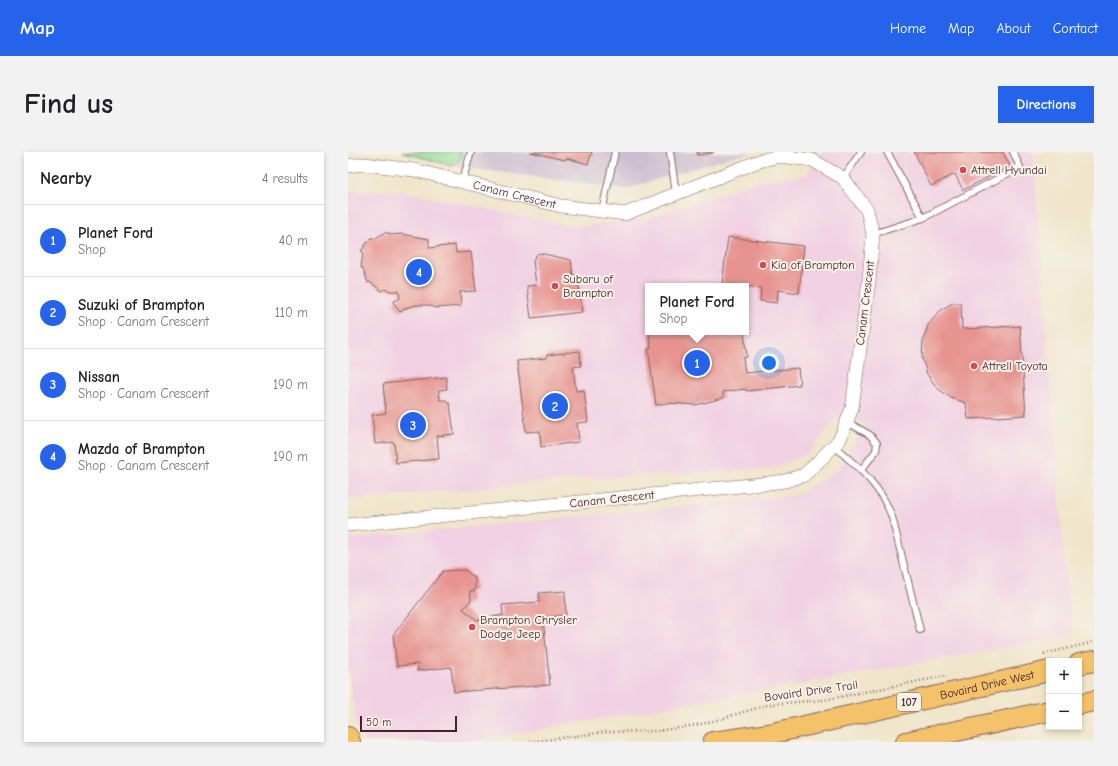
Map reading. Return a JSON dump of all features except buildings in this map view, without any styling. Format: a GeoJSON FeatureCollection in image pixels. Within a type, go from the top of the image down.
{"type":"FeatureCollection","features":[{"type":"Feature","properties":{"kind":"main road"},"geometry":{"type":"LineString","coordinates":[[1082,663],[1094,661]]}},
{"type":"Feature","properties":{"kind":"main road","name":"Bovaird Drive West"},"geometry":{"type":"LineString","coordinates":[[712,742],[769,734],[1045,663]]}},
{"type":"Feature","properties":{"kind":"main road"},"geometry":{"type":"LineString","coordinates":[[1082,703],[1094,701]]}},
{"type":"Feature","properties":{"kind":"main road"},"geometry":{"type":"LineString","coordinates":[[906,742],[1046,712]]}},
{"type":"Feature","properties":{"kind":"main road"},"geometry":{"type":"LineString","coordinates":[[348,737],[350,742]]}},
{"type":"Feature","properties":{"kind":"street","name":"Canam Crescent"},"geometry":{"type":"LineString","coordinates":[[348,166],[364,164],[414,170],[561,206],[626,214],[759,160],[779,156],[812,160],[843,178],[867,210],[873,234],[869,280],[852,408],[840,439],[804,475],[785,481],[348,525]]}},
{"type":"Feature","properties":{"kind":"lane"},"geometry":{"type":"LineString","coordinates":[[462,182],[471,152]]}},
{"type":"Feature","properties":{"kind":"lane"},"geometry":{"type":"LineString","coordinates":[[602,211],[615,152]]}},
{"type":"Feature","properties":{"kind":"lane"},"geometry":{"type":"LineString","coordinates":[[670,152],[676,193]]}},
{"type":"Feature","properties":{"kind":"lane"},"geometry":{"type":"LineString","coordinates":[[843,178],[861,152]]}},
{"type":"Feature","properties":{"kind":"lane"},"geometry":{"type":"LineString","coordinates":[[887,152],[923,218]]}},
{"type":"Feature","properties":{"kind":"lane"},"geometry":{"type":"LineString","coordinates":[[873,234],[923,218],[1020,167],[1013,152]]}},
{"type":"Feature","properties":{"kind":"lane"},"geometry":{"type":"LineString","coordinates":[[847,422],[870,435],[876,443],[876,451],[861,470]]}},
{"type":"Feature","properties":{"kind":"lane"},"geometry":{"type":"LineString","coordinates":[[834,446],[861,470],[879,491],[887,504],[892,517],[920,630]]}},
{"type":"Feature","properties":{"kind":"path"},"geometry":{"type":"LineString","coordinates":[[1045,663],[1094,642]]}},
{"type":"Feature","properties":{"kind":"path","name":"Bovaird Drive Trail"},"geometry":{"type":"LineString","coordinates":[[530,742],[606,732],[656,731],[679,728],[706,723],[772,704],[824,700],[951,675]]}},
{"type":"Feature","properties":{"kind":"shaded area"},"geometry":{"type":"Polygon","coordinates":[[[402,152],[752,152],[626,189],[452,166],[402,152]]]}},
{"type":"Feature","properties":{"kind":"shaded area"},"geometry":{"type":"Polygon","coordinates":[[[820,152],[1033,152],[1065,574],[1074,636],[467,742],[365,742],[356,725],[348,668],[348,539],[797,495],[839,468],[866,423],[837,417],[808,454],[769,469],[594,478],[348,500],[348,191],[401,191],[575,227],[648,218],[761,180],[807,175],[820,152]]]}},
{"type":"Feature","properties":{"kind":"green space"},"geometry":{"type":"Polygon","coordinates":[[[402,152],[460,152],[460,159],[452,166],[402,152]]]}},
{"type":"Feature","properties":{"kind":"place","name":"Attrell Hyundai"},"geometry":{"type":"Point","coordinates":[963,170]}},
{"type":"Feature","properties":{"kind":"place","name":"Kia of Brampton"},"geometry":{"type":"Point","coordinates":[763,265]}},
{"type":"Feature","properties":{"kind":"place","name":"Mazda of Brampton"},"geometry":{"type":"Point","coordinates":[419,272]}},
{"type":"Feature","properties":{"kind":"place","name":"Subaru of Brampton"},"geometry":{"type":"Point","coordinates":[555,286]}},
{"type":"Feature","properties":{"kind":"place","name":"Planet Ford"},"geometry":{"type":"Point","coordinates":[697,363]}},
{"type":"Feature","properties":{"kind":"place","name":"Attrell Toyota"},"geometry":{"type":"Point","coordinates":[974,366]}},
{"type":"Feature","properties":{"kind":"place","name":"Suzuki of Brampton"},"geometry":{"type":"Point","coordinates":[555,406]}},
{"type":"Feature","properties":{"kind":"place","name":"Nissan"},"geometry":{"type":"Point","coordinates":[413,425]}},
{"type":"Feature","properties":{"kind":"place","name":"Brampton Chrysler Dodge Jeep"},"geometry":{"type":"Point","coordinates":[472,627]}}]}
